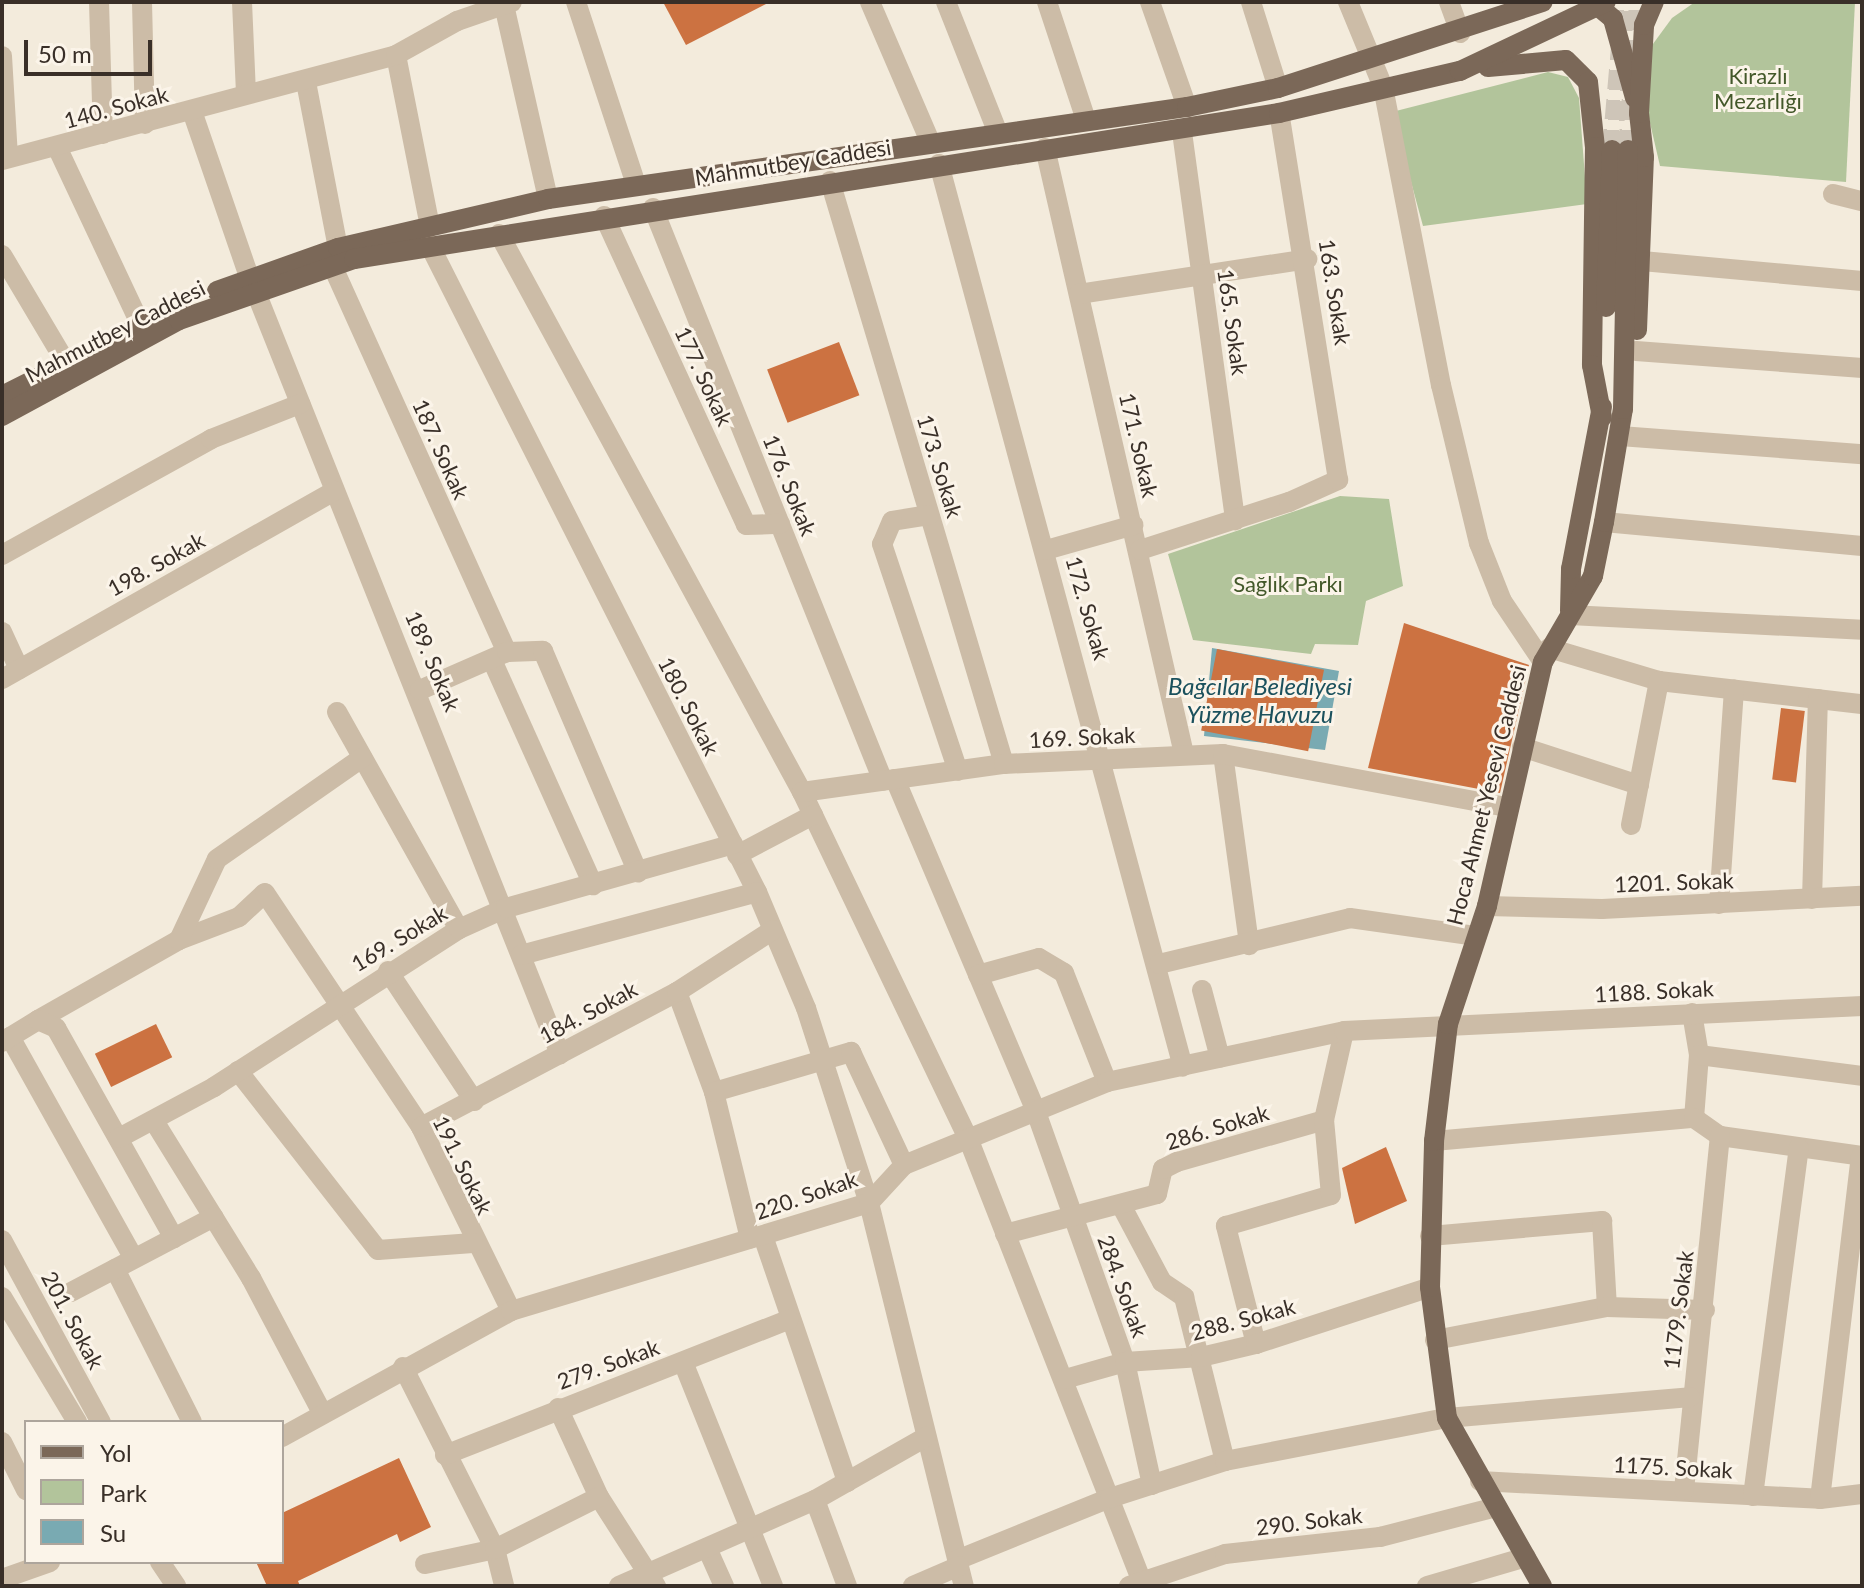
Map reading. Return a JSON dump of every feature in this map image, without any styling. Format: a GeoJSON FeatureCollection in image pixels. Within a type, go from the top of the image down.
{"type":"FeatureCollection","features":[{"type":"Feature","properties":{"kind":"main road","name":"Mahmutbey Caddesi"},"geometry":{"type":"LineString","coordinates":[[2,396],[140,323],[335,257],[430,237],[548,199],[1085,117],[1187,107],[1278,88],[1460,33],[1542,2]]}},
{"type":"Feature","properties":{"kind":"main road"},"geometry":{"type":"LineString","coordinates":[[1623,409],[1636,351],[1642,261],[1639,113],[1644,25],[1654,2]]}},
{"type":"Feature","properties":{"kind":"main road","name":"Mahmutbey Caddesi"},"geometry":{"type":"LineString","coordinates":[[430,237],[499,234],[1045,148],[1182,132],[1279,113],[1460,71],[1599,3]]}},
{"type":"Feature","properties":{"kind":"main road"},"geometry":{"type":"LineString","coordinates":[[1599,3],[1613,19],[1639,113]]}},
{"type":"Feature","properties":{"kind":"main road"},"geometry":{"type":"LineString","coordinates":[[1460,71],[1566,60],[1588,82],[1595,147],[1592,365],[1602,417]]}},
{"type":"Feature","properties":{"kind":"main road"},"geometry":{"type":"LineString","coordinates":[[1570,615],[1571,569],[1602,417],[1620,150],[1623,409]]}},
{"type":"Feature","properties":{"kind":"main road","name":"Mahmutbey Caddesi"},"geometry":{"type":"LineString","coordinates":[[2,416],[252,283]]}},
{"type":"Feature","properties":{"kind":"main road","name":"Hoca Ahmet Yesevi Caddesi"},"geometry":{"type":"LineString","coordinates":[[1542,1586],[1447,1418],[1430,1287],[1434,1141],[1448,1024],[1487,906],[1505,807],[1546,655],[1593,576],[1623,409]]}},
{"type":"Feature","properties":{"kind":"street"},"geometry":{"type":"LineString","coordinates":[[99,2],[103,134]]}},
{"type":"Feature","properties":{"kind":"street"},"geometry":{"type":"LineString","coordinates":[[142,2],[145,124]]}},
{"type":"Feature","properties":{"kind":"street"},"geometry":{"type":"LineString","coordinates":[[242,2],[246,93]]}},
{"type":"Feature","properties":{"kind":"street"},"geometry":{"type":"LineString","coordinates":[[576,2],[636,184]]}},
{"type":"Feature","properties":{"kind":"street"},"geometry":{"type":"LineString","coordinates":[[870,2],[930,141]]}},
{"type":"Feature","properties":{"kind":"street"},"geometry":{"type":"LineString","coordinates":[[946,2],[997,131]]}},
{"type":"Feature","properties":{"kind":"street"},"geometry":{"type":"LineString","coordinates":[[1047,2],[1085,117]]}},
{"type":"Feature","properties":{"kind":"street"},"geometry":{"type":"LineString","coordinates":[[1150,2],[1187,107]]}},
{"type":"Feature","properties":{"kind":"street"},"geometry":{"type":"LineString","coordinates":[[1251,2],[1278,88]]}},
{"type":"Feature","properties":{"kind":"street"},"geometry":{"type":"LineString","coordinates":[[1348,2],[1368,59],[1383,87],[1441,385],[1479,543],[1502,601],[1546,655],[1659,681],[1862,704]]}},
{"type":"Feature","properties":{"kind":"street"},"geometry":{"type":"LineString","coordinates":[[1449,2],[1460,33]]}},
{"type":"Feature","properties":{"kind":"street"},"geometry":{"type":"LineString","coordinates":[[508,4],[548,199]]}},
{"type":"Feature","properties":{"kind":"street","name":"140. Sokak"},"geometry":{"type":"LineString","coordinates":[[5,158],[145,124],[246,93],[306,82],[396,55],[456,11],[508,4]]}},
{"type":"Feature","properties":{"kind":"street","name":"180. Sokak"},"geometry":{"type":"LineString","coordinates":[[396,55],[430,237],[757,892],[823,1055],[869,1203],[960,1571]]}},
{"type":"Feature","properties":{"kind":"street"},"geometry":{"type":"LineString","coordinates":[[2,56],[5,158]]}},
{"type":"Feature","properties":{"kind":"street","name":"187. Sokak"},"geometry":{"type":"LineString","coordinates":[[306,82],[335,257],[593,885]]}},
{"type":"Feature","properties":{"kind":"street","name":"189. Sokak"},"geometry":{"type":"LineString","coordinates":[[192,111],[252,283],[334,491],[420,690],[560,1054]]}},
{"type":"Feature","properties":{"kind":"street","name":"163. Sokak"},"geometry":{"type":"LineString","coordinates":[[1235,520],[1338,480],[1307,259],[1279,113]]}},
{"type":"Feature","properties":{"kind":"street","name":"165. Sokak"},"geometry":{"type":"LineString","coordinates":[[1182,132],[1235,520]]}},
{"type":"Feature","properties":{"kind":"street"},"geometry":{"type":"LineString","coordinates":[[57,147],[140,323]]}},
{"type":"Feature","properties":{"kind":"street","name":"171. Sokak"},"geometry":{"type":"LineString","coordinates":[[1045,148],[1140,550],[1184,754]]}},
{"type":"Feature","properties":{"kind":"street","name":"172. Sokak"},"geometry":{"type":"LineString","coordinates":[[939,164],[1105,761],[1183,1067]]}},
{"type":"Feature","properties":{"kind":"street","name":"173. Sokak"},"geometry":{"type":"LineString","coordinates":[[830,181],[1004,764]]}},
{"type":"Feature","properties":{"kind":"street"},"geometry":{"type":"LineString","coordinates":[[1833,194],[1862,201]]}},
{"type":"Feature","properties":{"kind":"street","name":"176. Sokak"},"geometry":{"type":"LineString","coordinates":[[653,208],[780,524],[1035,1109]]}},
{"type":"Feature","properties":{"kind":"street","name":"177. Sokak"},"geometry":{"type":"LineString","coordinates":[[604,216],[746,525],[780,524]]}},
{"type":"Feature","properties":{"kind":"street"},"geometry":{"type":"LineString","coordinates":[[499,234],[802,792],[968,1138],[1065,1379],[1110,1498],[1138,1584]]}},
{"type":"Feature","properties":{"kind":"street"},"geometry":{"type":"LineString","coordinates":[[2,255],[65,361]]}},
{"type":"Feature","properties":{"kind":"street"},"geometry":{"type":"LineString","coordinates":[[1079,294],[1307,259]]}},
{"type":"Feature","properties":{"kind":"street"},"geometry":{"type":"LineString","coordinates":[[1642,261],[1862,281]]}},
{"type":"Feature","properties":{"kind":"street"},"geometry":{"type":"LineString","coordinates":[[1636,351],[1862,368]]}},
{"type":"Feature","properties":{"kind":"street"},"geometry":{"type":"LineString","coordinates":[[2,555],[211,439],[300,404]]}},
{"type":"Feature","properties":{"kind":"street"},"geometry":{"type":"LineString","coordinates":[[1620,436],[1862,454]]}},
{"type":"Feature","properties":{"kind":"street","name":"198. Sokak"},"geometry":{"type":"LineString","coordinates":[[10,674],[334,491]]}},
{"type":"Feature","properties":{"kind":"street"},"geometry":{"type":"LineString","coordinates":[[929,515],[892,521],[882,544],[958,771]]}},
{"type":"Feature","properties":{"kind":"street"},"geometry":{"type":"LineString","coordinates":[[1140,550],[1235,520]]}},
{"type":"Feature","properties":{"kind":"street"},"geometry":{"type":"LineString","coordinates":[[1604,522],[1862,546]]}},
{"type":"Feature","properties":{"kind":"street"},"geometry":{"type":"LineString","coordinates":[[1046,550],[1134,525]]}},
{"type":"Feature","properties":{"kind":"street"},"geometry":{"type":"LineString","coordinates":[[1570,615],[1862,630]]}},
{"type":"Feature","properties":{"kind":"street"},"geometry":{"type":"LineString","coordinates":[[2,632],[10,674]]}},
{"type":"Feature","properties":{"kind":"street"},"geometry":{"type":"LineString","coordinates":[[420,690],[499,656],[543,651],[638,873]]}},
{"type":"Feature","properties":{"kind":"street"},"geometry":{"type":"LineString","coordinates":[[1631,825],[1659,681]]}},
{"type":"Feature","properties":{"kind":"street"},"geometry":{"type":"LineString","coordinates":[[1719,904],[1734,690]]}},
{"type":"Feature","properties":{"kind":"street"},"geometry":{"type":"LineString","coordinates":[[1812,899],[1818,699]]}},
{"type":"Feature","properties":{"kind":"street"},"geometry":{"type":"LineString","coordinates":[[337,712],[459,929]]}},
{"type":"Feature","properties":{"kind":"street"},"geometry":{"type":"LineString","coordinates":[[1522,747],[1639,785]]}},
{"type":"Feature","properties":{"kind":"street"},"geometry":{"type":"LineString","coordinates":[[1223,754],[1249,945]]}},
{"type":"Feature","properties":{"kind":"street","name":"169. Sokak"},"geometry":{"type":"LineString","coordinates":[[802,792],[1004,764],[1223,754],[1505,807]]}},
{"type":"Feature","properties":{"kind":"street"},"geometry":{"type":"LineString","coordinates":[[133,1257],[6,1039],[179,940],[217,859],[362,758]]}},
{"type":"Feature","properties":{"kind":"street","name":"169. Sokak"},"geometry":{"type":"LineString","coordinates":[[119,1138],[238,1071],[388,971],[459,929],[506,908],[735,849],[813,815]]}},
{"type":"Feature","properties":{"kind":"street"},"geometry":{"type":"LineString","coordinates":[[521,955],[757,892]]}},
{"type":"Feature","properties":{"kind":"street","name":"191. Sokak"},"geometry":{"type":"LineString","coordinates":[[179,940],[239,917],[265,893],[335,1007],[421,1127],[473,1243],[511,1311]]}},
{"type":"Feature","properties":{"kind":"street","name":"1201. Sokak"},"geometry":{"type":"LineString","coordinates":[[1487,906],[1719,904],[1862,896]]}},
{"type":"Feature","properties":{"kind":"street"},"geometry":{"type":"LineString","coordinates":[[1159,964],[1249,945],[1350,918],[1477,936]]}},
{"type":"Feature","properties":{"kind":"street","name":"184. Sokak"},"geometry":{"type":"LineString","coordinates":[[421,1127],[677,992],[773,930]]}},
{"type":"Feature","properties":{"kind":"street"},"geometry":{"type":"LineString","coordinates":[[978,975],[1039,958],[1064,973],[1107,1082]]}},
{"type":"Feature","properties":{"kind":"street"},"geometry":{"type":"LineString","coordinates":[[388,971],[474,1101]]}},
{"type":"Feature","properties":{"kind":"street"},"geometry":{"type":"LineString","coordinates":[[1202,990],[1220,1058]]}},
{"type":"Feature","properties":{"kind":"street"},"geometry":{"type":"LineString","coordinates":[[677,992],[714,1092],[757,1238],[847,1482]]}},
{"type":"Feature","properties":{"kind":"street","name":"1188. Sokak"},"geometry":{"type":"LineString","coordinates":[[1448,1024],[1862,1006]]}},
{"type":"Feature","properties":{"kind":"street"},"geometry":{"type":"LineString","coordinates":[[1692,1013],[1699,1055],[1694,1118]]}},
{"type":"Feature","properties":{"kind":"street"},"geometry":{"type":"LineString","coordinates":[[38,1020],[56,1028],[174,1238]]}},
{"type":"Feature","properties":{"kind":"street","name":"220. Sokak"},"geometry":{"type":"LineString","coordinates":[[284,1436],[321,1411],[511,1311],[869,1203],[904,1165],[1107,1082],[1344,1031],[1448,1024]]}},
{"type":"Feature","properties":{"kind":"street"},"geometry":{"type":"LineString","coordinates":[[1256,1344],[1226,1226],[1331,1195],[1324,1120],[1344,1031]]}},
{"type":"Feature","properties":{"kind":"street"},"geometry":{"type":"LineString","coordinates":[[714,1092],[823,1055],[851,1052],[904,1165]]}},
{"type":"Feature","properties":{"kind":"street"},"geometry":{"type":"LineString","coordinates":[[1699,1055],[1862,1076]]}},
{"type":"Feature","properties":{"kind":"street"},"geometry":{"type":"LineString","coordinates":[[238,1071],[378,1250],[473,1243]]}},
{"type":"Feature","properties":{"kind":"street","name":"284. Sokak"},"geometry":{"type":"LineString","coordinates":[[1035,1109],[1125,1362],[1152,1485]]}},
{"type":"Feature","properties":{"kind":"street"},"geometry":{"type":"LineString","coordinates":[[1434,1141],[1694,1118],[1720,1136],[1862,1156],[1820,1499]]}},
{"type":"Feature","properties":{"kind":"street","name":"286. Sokak"},"geometry":{"type":"LineString","coordinates":[[1005,1234],[1157,1194],[1163,1169],[1177,1162],[1324,1120]]}},
{"type":"Feature","properties":{"kind":"street"},"geometry":{"type":"LineString","coordinates":[[154,1121],[214,1217],[321,1411]]}},
{"type":"Feature","properties":{"kind":"street","name":"1179. Sokak"},"geometry":{"type":"LineString","coordinates":[[1684,1490],[1690,1397],[1705,1310],[1720,1136]]}},
{"type":"Feature","properties":{"kind":"street"},"geometry":{"type":"LineString","coordinates":[[1753,1496],[1799,1148]]}},
{"type":"Feature","properties":{"kind":"street"},"geometry":{"type":"LineString","coordinates":[[1121,1205],[1162,1282],[1184,1297],[1225,1461]]}},
{"type":"Feature","properties":{"kind":"street"},"geometry":{"type":"LineString","coordinates":[[71,1292],[214,1217]]}},
{"type":"Feature","properties":{"kind":"street"},"geometry":{"type":"LineString","coordinates":[[1430,1236],[1602,1221],[1607,1307]]}},
{"type":"Feature","properties":{"kind":"street","name":"201. Sokak"},"geometry":{"type":"LineString","coordinates":[[2,1240],[100,1420]]}},
{"type":"Feature","properties":{"kind":"street"},"geometry":{"type":"LineString","coordinates":[[115,1269],[191,1420]]}},
{"type":"Feature","properties":{"kind":"street","name":"288. Sokak"},"geometry":{"type":"LineString","coordinates":[[1065,1379],[1125,1362],[1201,1357],[1256,1344],[1430,1287]]}},
{"type":"Feature","properties":{"kind":"street","name":"201. Sokak"},"geometry":{"type":"LineString","coordinates":[[2,1297],[76,1420]]}},
{"type":"Feature","properties":{"kind":"street"},"geometry":{"type":"LineString","coordinates":[[1435,1340],[1607,1307],[1705,1310]]}},
{"type":"Feature","properties":{"kind":"street","name":"279. Sokak"},"geometry":{"type":"LineString","coordinates":[[445,1455],[788,1320]]}},
{"type":"Feature","properties":{"kind":"street"},"geometry":{"type":"LineString","coordinates":[[683,1362],[752,1527],[773,1586]]}},
{"type":"Feature","properties":{"kind":"street"},"geometry":{"type":"LineString","coordinates":[[403,1367],[495,1549],[504,1586]]}},
{"type":"Feature","properties":{"kind":"street"},"geometry":{"type":"LineString","coordinates":[[913,1586],[960,1571],[1110,1498],[1225,1461],[1447,1418],[1690,1397]]}},
{"type":"Feature","properties":{"kind":"street"},"geometry":{"type":"LineString","coordinates":[[558,1408],[599,1497],[654,1580]]}},
{"type":"Feature","properties":{"kind":"street"},"geometry":{"type":"LineString","coordinates":[[619,1586],[654,1580],[707,1548],[815,1500],[926,1437]]}},
{"type":"Feature","properties":{"kind":"street"},"geometry":{"type":"LineString","coordinates":[[2,1442],[24,1486]]}},
{"type":"Feature","properties":{"kind":"street","name":"1175. Sokak"},"geometry":{"type":"LineString","coordinates":[[1480,1481],[1820,1499],[1862,1494]]}},
{"type":"Feature","properties":{"kind":"street"},"geometry":{"type":"LineString","coordinates":[[425,1564],[495,1549],[599,1497]]}},
{"type":"Feature","properties":{"kind":"street"},"geometry":{"type":"LineString","coordinates":[[815,1500],[847,1586]]}},
{"type":"Feature","properties":{"kind":"street","name":"290. Sokak"},"geometry":{"type":"LineString","coordinates":[[1138,1584],[1225,1554],[1380,1537],[1496,1507]]}},
{"type":"Feature","properties":{"kind":"street"},"geometry":{"type":"LineString","coordinates":[[707,1548],[724,1586]]}},
{"type":"Feature","properties":{"kind":"street"},"geometry":{"type":"LineString","coordinates":[[1427,1586],[1526,1557]]}},
{"type":"Feature","properties":{"kind":"street"},"geometry":{"type":"LineString","coordinates":[[12,1579],[46,1564]]}},
{"type":"Feature","properties":{"kind":"street"},"geometry":{"type":"LineString","coordinates":[[161,1564],[176,1586]]}},
{"type":"Feature","properties":{"kind":"green space","name":"Kirazlı Mezarlığı"},"geometry":{"type":"Polygon","coordinates":[[[1695,2],[1855,2],[1846,182],[1660,166],[1647,110],[1650,48],[1672,18],[1695,2]]]}},
{"type":"Feature","properties":{"kind":"green space"},"geometry":{"type":"Polygon","coordinates":[[[1548,72],[1568,77],[1579,98],[1587,204],[1423,226],[1392,112],[1548,72]]]}},
{"type":"Feature","properties":{"kind":"green space","name":"Sağlık Parkı"},"geometry":{"type":"Polygon","coordinates":[[[1340,496],[1389,499],[1403,586],[1366,601],[1358,645],[1315,644],[1311,654],[1193,640],[1168,554],[1340,496]]]}},
{"type":"Feature","properties":{"kind":"water","name":"Bağcılar Belediyesi Yüzme Havuzu"},"geometry":{"type":"Polygon","coordinates":[[[1212,648],[1339,671],[1325,750],[1204,736],[1212,648]]]}},
{"type":"Feature","properties":{"kind":"building"},"geometry":{"type":"Polygon","coordinates":[[[663,2],[770,2],[686,45],[663,2]]]}},
{"type":"Feature","properties":{"kind":"building"},"geometry":{"type":"Polygon","coordinates":[[[839,342],[859,395],[788,423],[767,370],[839,342]]]}},
{"type":"Feature","properties":{"kind":"building"},"geometry":{"type":"Polygon","coordinates":[[[1404,623],[1529,665],[1500,793],[1368,768],[1404,623]]]}},
{"type":"Feature","properties":{"kind":"building","name":"Bağcılar Belediyesi Yüzme Havuzu"},"geometry":{"type":"Polygon","coordinates":[[[1217,649],[1324,670],[1308,751],[1201,730],[1217,649]]]}},
{"type":"Feature","properties":{"kind":"building"},"geometry":{"type":"Polygon","coordinates":[[[1781,708],[1805,711],[1796,782],[1772,779],[1781,708]]]}},
{"type":"Feature","properties":{"kind":"building"},"geometry":{"type":"Polygon","coordinates":[[[156,1024],[172,1057],[111,1087],[95,1054],[156,1024]]]}},
{"type":"Feature","properties":{"kind":"building"},"geometry":{"type":"Polygon","coordinates":[[[1386,1147],[1407,1201],[1355,1224],[1342,1168],[1386,1147]]]}},
{"type":"Feature","properties":{"kind":"building"},"geometry":{"type":"Polygon","coordinates":[[[399,1458],[431,1527],[400,1542],[397,1534],[298,1581],[300,1586],[267,1586],[257,1564],[284,1564],[284,1512],[399,1458]]]}},
{"type":"Feature","properties":{"kind":"tunnel"},"geometry":{"type":"LineString","coordinates":[[1612,150],[1625,2]]}},
{"type":"Feature","properties":{"kind":"tunnel"},"geometry":{"type":"LineString","coordinates":[[1628,150],[1639,2]]}}]}
